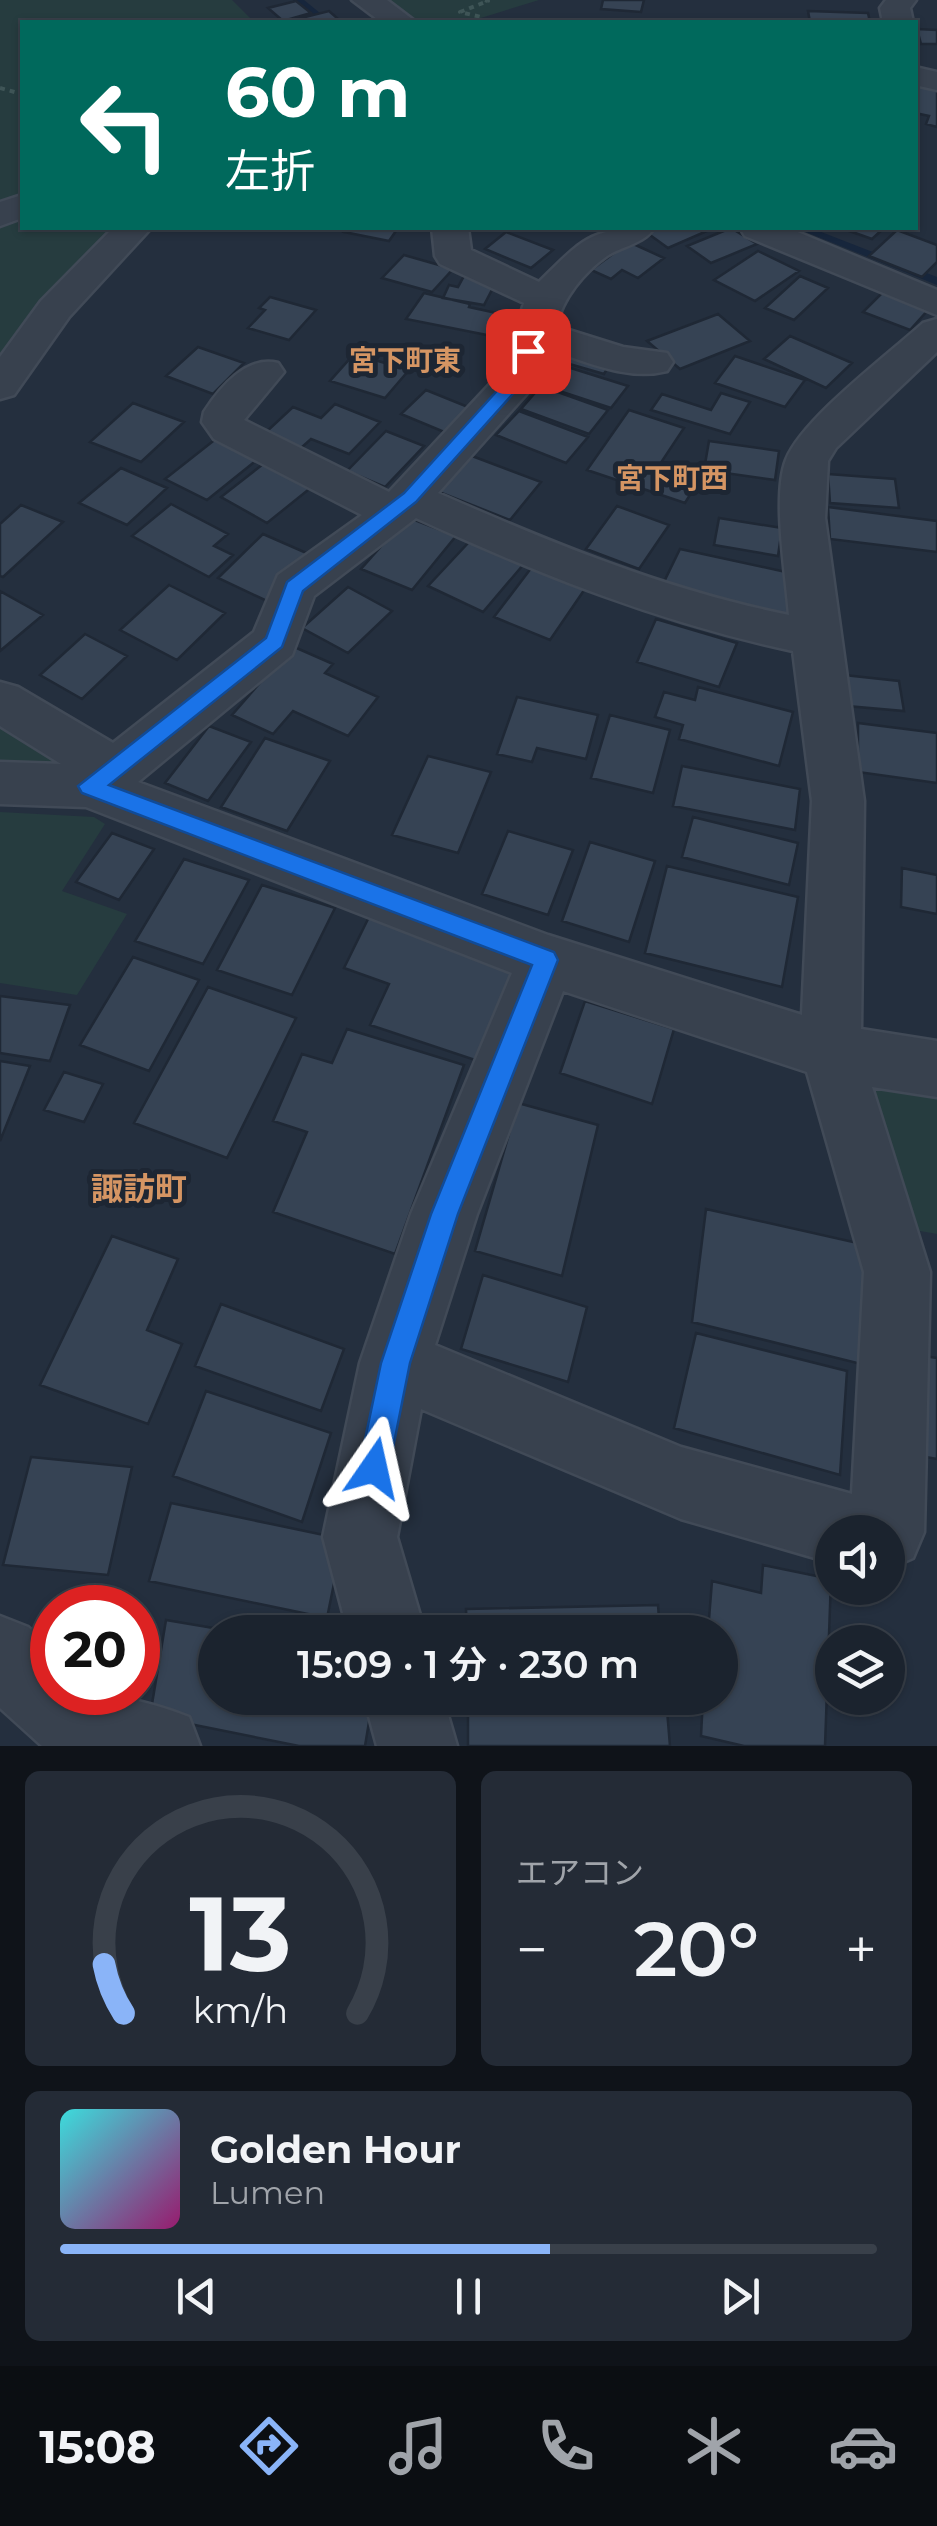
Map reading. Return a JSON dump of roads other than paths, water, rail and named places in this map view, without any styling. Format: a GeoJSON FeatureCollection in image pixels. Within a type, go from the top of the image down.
{"type":"FeatureCollection","features":[{"type":"Feature","properties":{"kind":"street"},"geometry":{"type":"LineString","coordinates":[[367,0],[397,20]]}},
{"type":"Feature","properties":{"kind":"street"},"geometry":{"type":"LineString","coordinates":[[0,386],[55,309],[131,230]]}},
{"type":"Feature","properties":{"kind":"street"},"geometry":{"type":"LineString","coordinates":[[450,230],[453,256],[538,314],[619,359],[654,362]]}},
{"type":"Feature","properties":{"kind":"street"},"geometry":{"type":"LineString","coordinates":[[105,777],[275,642],[294,587],[402,505],[524,372],[538,314],[593,249],[632,230]]}},
{"type":"Feature","properties":{"kind":"street"},"geometry":{"type":"LineString","coordinates":[[763,230],[937,304]]}},
{"type":"Feature","properties":{"kind":"street"},"geometry":{"type":"LineString","coordinates":[[889,1515],[917,1275],[831,1052],[838,801],[803,518],[807,462],[821,439],[905,365],[937,331]]}},
{"type":"Feature","properties":{"kind":"street"},"geometry":{"type":"LineString","coordinates":[[264,372],[226,412],[222,422],[229,429],[402,505],[557,564],[734,621],[815,638]]}},
{"type":"Feature","properties":{"kind":"street"},"geometry":{"type":"LineString","coordinates":[[0,701],[90,756],[105,777]]}},
{"type":"Feature","properties":{"kind":"street"},"geometry":{"type":"LineString","coordinates":[[0,783],[105,777],[546,960],[831,1052],[937,1068]]}},
{"type":"Feature","properties":{"kind":"street"},"geometry":{"type":"LineString","coordinates":[[381,1615],[360,1537],[395,1363],[444,1214],[546,960]]}},
{"type":"Feature","properties":{"kind":"street"},"geometry":{"type":"LineString","coordinates":[[395,1363],[681,1483],[815,1521]]}},
{"type":"Feature","properties":{"kind":"street"},"geometry":{"type":"LineString","coordinates":[[0,1655],[79,1726],[160,1746]]}},
{"type":"Feature","properties":{"kind":"street"},"geometry":{"type":"LineString","coordinates":[[409,1715],[417,1746]]}},
{"type":"Feature","properties":{"kind":"waterway"},"geometry":{"type":"LineString","coordinates":[[298,0],[323,20]]}},
{"type":"Feature","properties":{"kind":"waterway"},"geometry":{"type":"LineString","coordinates":[[807,230],[937,281]]}},
{"type":"Feature","properties":{"kind":"district","name":"宮下町東"},"geometry":{"type":"Point","coordinates":[405,360]}},
{"type":"Feature","properties":{"kind":"district","name":"宮下町西"},"geometry":{"type":"Point","coordinates":[672,478]}},
{"type":"Feature","properties":{"kind":"district","name":"諏訪町"},"geometry":{"type":"Point","coordinates":[139,1188]}}]}
